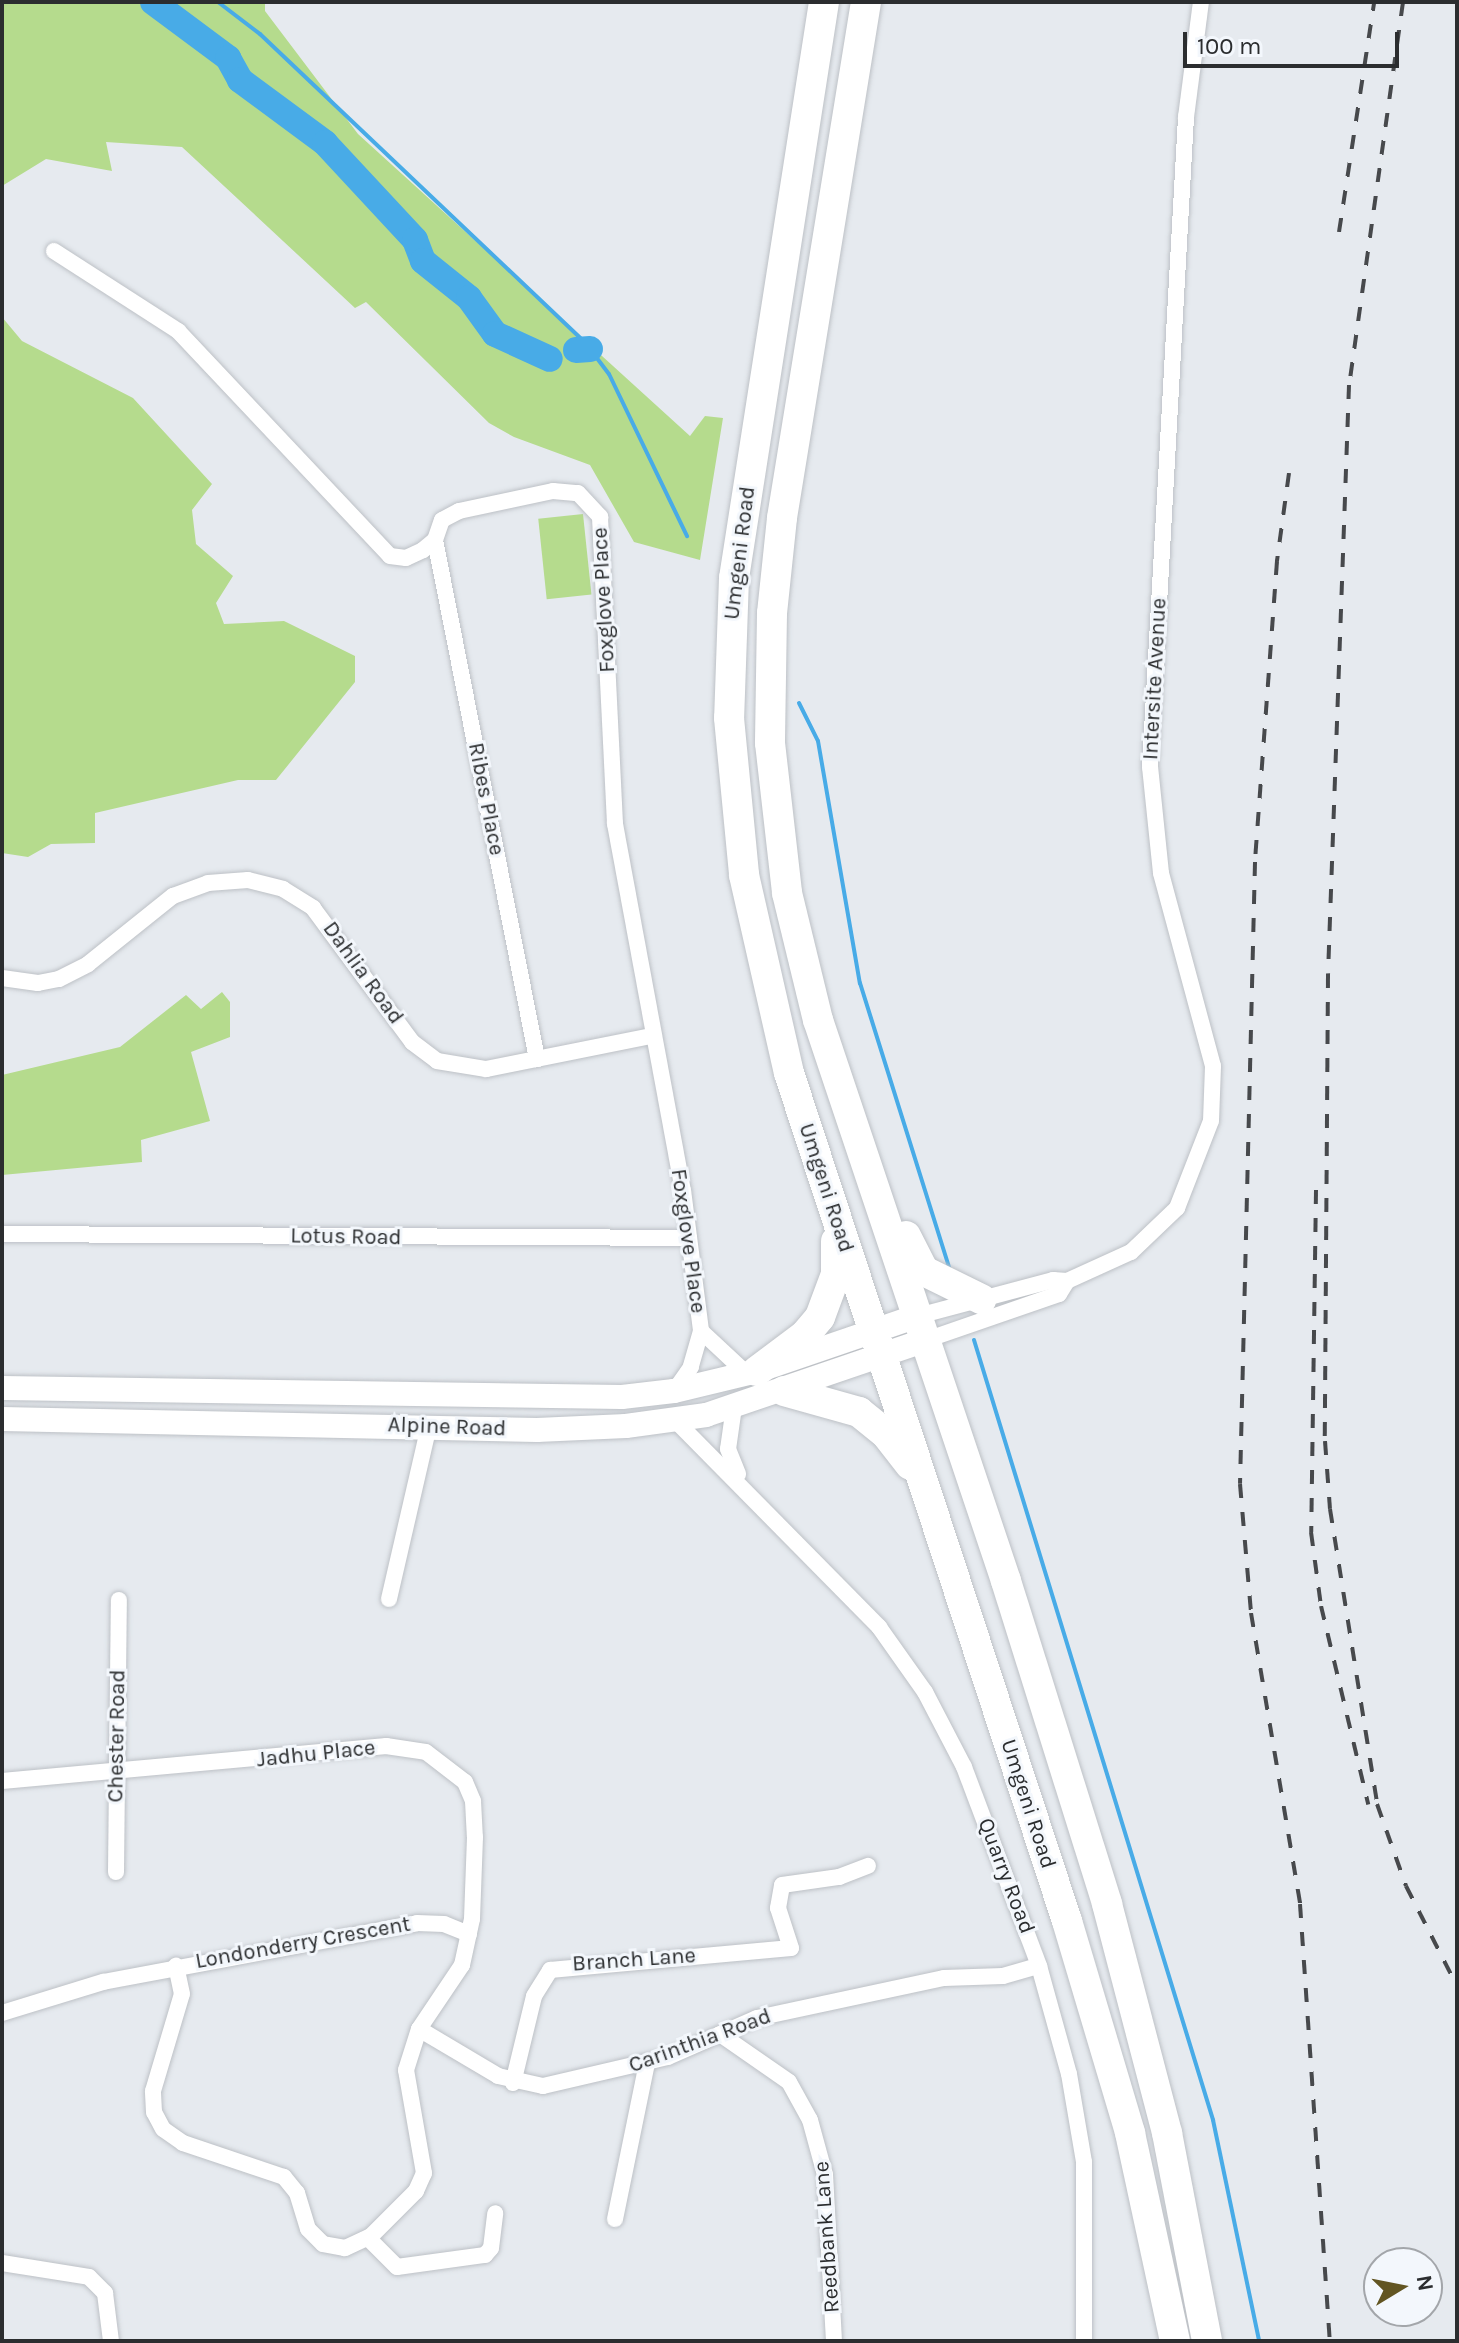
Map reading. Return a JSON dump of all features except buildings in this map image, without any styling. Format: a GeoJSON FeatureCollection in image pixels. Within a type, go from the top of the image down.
{"type":"FeatureCollection","features":[{"type":"Feature","properties":{"kind":"highway","name":"Umgeni Road"},"geometry":{"type":"LineString","coordinates":[[824,2],[734,578],[729,718],[744,875],[763,970],[836,1223],[923,1482],[1130,2133],[1175,2341]]}},
{"type":"Feature","properties":{"kind":"highway","name":"Umgeni Road"},"geometry":{"type":"LineString","coordinates":[[866,2],[782,518],[769,670],[776,817],[787,893],[818,1020],[922,1328],[1131,1989],[1183,2202],[1207,2341]]}},
{"type":"Feature","properties":{"kind":"highway"},"geometry":{"type":"LineString","coordinates":[[818,1020],[916,1259],[935,1280],[981,1299]]}},
{"type":"Feature","properties":{"kind":"highway"},"geometry":{"type":"LineString","coordinates":[[752,1372],[805,1335],[820,1317],[836,1274],[836,1223]]}},
{"type":"Feature","properties":{"kind":"highway"},"geometry":{"type":"LineString","coordinates":[[784,1391],[859,1412],[886,1434],[923,1482]]}},
{"type":"Feature","properties":{"kind":"main road"},"geometry":{"type":"LineString","coordinates":[[877,1344],[922,1328]]}},
{"type":"Feature","properties":{"kind":"main road","name":"Alpine Road"},"geometry":{"type":"LineString","coordinates":[[2,1389],[550,1397],[674,1391],[877,1344]]}},
{"type":"Feature","properties":{"kind":"main road","name":"Alpine Road"},"geometry":{"type":"LineString","coordinates":[[2,1419],[537,1430],[675,1420],[734,1407],[784,1391],[877,1344]]}},
{"type":"Feature","properties":{"kind":"main road"},"geometry":{"type":"LineString","coordinates":[[2,1389],[35,1401],[38,1418]]}},
{"type":"Feature","properties":{"kind":"street","name":"Intersite Avenue"},"geometry":{"type":"LineString","coordinates":[[922,1328],[981,1299],[1067,1281],[1131,1252],[1170,1217],[1205,1148],[1214,1103],[1209,1045],[1161,873],[1150,767],[1186,117],[1201,2]]}},
{"type":"Feature","properties":{"kind":"street","name":"Foxglove Place"},"geometry":{"type":"LineString","coordinates":[[54,251],[164,319],[190,342],[379,549],[406,558],[435,540],[449,514],[553,491],[578,493],[600,517],[605,546],[613,812],[689,1238],[701,1331],[691,1367],[674,1391]]}},
{"type":"Feature","properties":{"kind":"street","name":"Ribes Place"},"geometry":{"type":"LineString","coordinates":[[435,540],[537,1059]]}},
{"type":"Feature","properties":{"kind":"street","name":"Dahlia Road"},"geometry":{"type":"LineString","coordinates":[[2,978],[38,983],[59,979],[88,964],[173,896],[208,883],[248,880],[283,889],[313,908],[412,1042],[437,1061],[475,1069],[651,1036]]}},
{"type":"Feature","properties":{"kind":"street","name":"Lotus Road"},"geometry":{"type":"LineString","coordinates":[[2,1234],[689,1238]]}},
{"type":"Feature","properties":{"kind":"street","name":"Intersite Avenue"},"geometry":{"type":"LineString","coordinates":[[922,1328],[1059,1294],[1067,1281]]}},
{"type":"Feature","properties":{"kind":"street","name":"Foxglove Place"},"geometry":{"type":"LineString","coordinates":[[701,1331],[752,1372]]}},
{"type":"Feature","properties":{"kind":"street","name":"Quarry Road"},"geometry":{"type":"LineString","coordinates":[[734,1407],[729,1460],[745,1486]]}},
{"type":"Feature","properties":{"kind":"street","name":"Quarry Road"},"geometry":{"type":"LineString","coordinates":[[675,1420],[853,1596],[925,1692],[964,1767],[1039,1966],[1069,2074],[1084,2162],[1084,2341]]}},
{"type":"Feature","properties":{"kind":"street"},"geometry":{"type":"LineString","coordinates":[[389,1599],[429,1426]]}},
{"type":"Feature","properties":{"kind":"street","name":"Chester Road"},"geometry":{"type":"LineString","coordinates":[[116,1872],[119,1600]]}},
{"type":"Feature","properties":{"kind":"street","name":"Jadhu Place"},"geometry":{"type":"LineString","coordinates":[[2,1781],[115,1773],[368,1747],[426,1752],[457,1772],[473,1801],[474,1907],[469,1934]]}},
{"type":"Feature","properties":{"kind":"street","name":"Branch Lane"},"geometry":{"type":"LineString","coordinates":[[513,2083],[528,2014],[550,1970],[791,1948],[778,1908],[782,1885],[839,1877],[868,1866]]}},
{"type":"Feature","properties":{"kind":"street","name":"Londonderry Crescent"},"geometry":{"type":"LineString","coordinates":[[2,2013],[68,1990],[176,1966],[417,1923],[444,1924],[469,1934]]}},
{"type":"Feature","properties":{"kind":"street"},"geometry":{"type":"LineString","coordinates":[[469,1934],[449,1989],[419,2029],[406,2070],[424,2165],[422,2182],[368,2238],[397,2267],[485,2255],[491,2248],[495,2213]]}},
{"type":"Feature","properties":{"kind":"street","name":"Londonderry Crescent"},"geometry":{"type":"LineString","coordinates":[[176,1966],[182,1994],[153,2091],[163,2129],[183,2143],[284,2177],[297,2193],[308,2229],[323,2244],[345,2248],[368,2238]]}},
{"type":"Feature","properties":{"kind":"street","name":"Carinthia Road"},"geometry":{"type":"LineString","coordinates":[[419,2029],[513,2083],[562,2084],[647,2063],[781,2012],[944,1978],[1003,1976],[1039,1966]]}},
{"type":"Feature","properties":{"kind":"street","name":"Reedbank Lane"},"geometry":{"type":"LineString","coordinates":[[720,2034],[789,2082],[810,2120],[825,2175],[834,2341]]}},
{"type":"Feature","properties":{"kind":"street"},"geometry":{"type":"LineString","coordinates":[[615,2219],[647,2063]]}},
{"type":"Feature","properties":{"kind":"street"},"geometry":{"type":"LineString","coordinates":[[2,2263],[81,2274],[100,2286],[111,2341]]}},
{"type":"Feature","properties":{"kind":"green space"},"geometry":{"type":"Polygon","coordinates":[[[2,2],[265,2],[265,11],[358,134],[690,436],[705,416],[723,418],[700,560],[634,542],[590,465],[514,437],[489,423],[366,302],[355,308],[182,147],[106,142],[112,171],[46,159],[2,186],[2,2]]]}},
{"type":"Feature","properties":{"kind":"green space"},"geometry":{"type":"Polygon","coordinates":[[[2,317],[22,341],[133,398],[212,484],[192,510],[196,544],[233,576],[216,603],[224,624],[284,621],[355,656],[355,682],[276,780],[238,780],[95,813],[95,843],[51,844],[28,857],[2,853],[2,317]]]}},
{"type":"Feature","properties":{"kind":"green space"},"geometry":{"type":"Polygon","coordinates":[[[583,514],[591,595],[547,599],[538,519],[583,514]]]}},
{"type":"Feature","properties":{"kind":"green space"},"geometry":{"type":"Polygon","coordinates":[[[222,992],[230,1002],[230,1037],[191,1052],[210,1121],[141,1140],[142,1162],[2,1175],[2,1075],[120,1047],[186,995],[201,1009],[222,992]]]}},
{"type":"Feature","properties":{"kind":"waterway"},"geometry":{"type":"LineString","coordinates":[[153,2],[228,58],[240,80],[325,143],[415,240],[423,261],[469,298],[495,334],[550,359]]}},
{"type":"Feature","properties":{"kind":"waterway"},"geometry":{"type":"LineString","coordinates":[[218,2],[260,34],[584,341],[609,374],[687,536]]}},
{"type":"Feature","properties":{"kind":"waterway"},"geometry":{"type":"LineString","coordinates":[[576,350],[590,349]]}},
{"type":"Feature","properties":{"kind":"waterway"},"geometry":{"type":"LineString","coordinates":[[799,703],[818,741],[860,983],[950,1270]]}},
{"type":"Feature","properties":{"kind":"waterway"},"geometry":{"type":"LineString","coordinates":[[974,1340],[1213,2120],[1259,2341]]}},
{"type":"Feature","properties":{"kind":"railway"},"geometry":{"type":"LineString","coordinates":[[1339,232],[1374,2]]}},
{"type":"Feature","properties":{"kind":"railway"},"geometry":{"type":"LineString","coordinates":[[1403,2],[1349,385],[1328,974],[1325,1441],[1330,1509],[1377,1804],[1406,1886],[1457,1986]]}},
{"type":"Feature","properties":{"kind":"railway"},"geometry":{"type":"LineString","coordinates":[[1289,473],[1277,561],[1255,862],[1240,1484],[1251,1613],[1300,1904],[1330,2341]]}},
{"type":"Feature","properties":{"kind":"railway"},"geometry":{"type":"LineString","coordinates":[[1457,724],[1457,814]]}},
{"type":"Feature","properties":{"kind":"railway"},"geometry":{"type":"LineString","coordinates":[[1316,1190],[1311,1532],[1321,1606],[1368,1804]]}}]}
